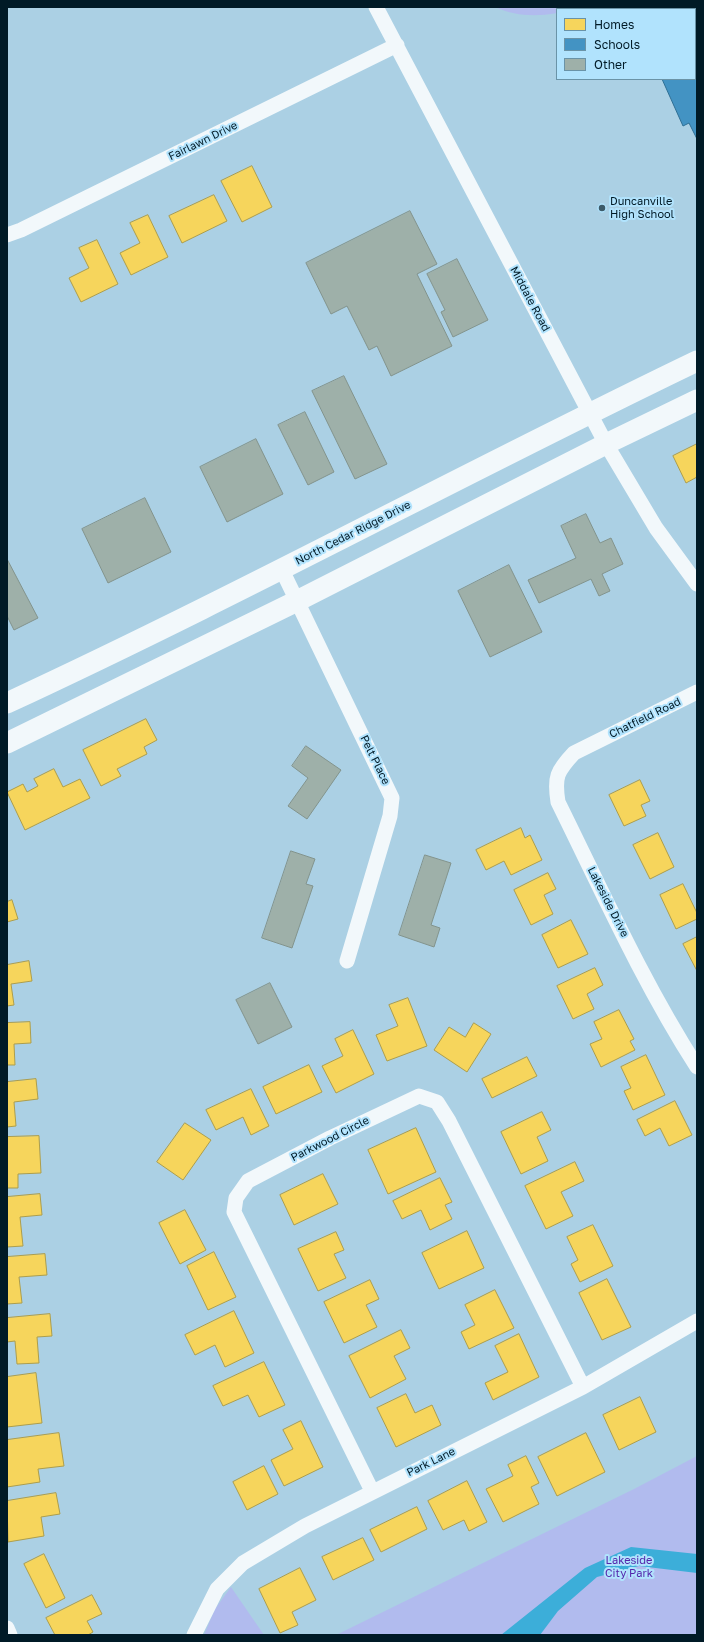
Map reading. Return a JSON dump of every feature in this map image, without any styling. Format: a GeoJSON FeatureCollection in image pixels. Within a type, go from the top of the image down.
{"type":"FeatureCollection","features":[{"type":"Feature","properties":{"kind":"main road","name":"North Cedar Ridge Drive"},"geometry":{"type":"LineString","coordinates":[[7,703],[282,570],[589,412],[697,361]]}},
{"type":"Feature","properties":{"kind":"main road"},"geometry":{"type":"LineString","coordinates":[[7,743],[297,601],[606,444],[697,400]]}},
{"type":"Feature","properties":{"kind":"street","name":"Middale Road"},"geometry":{"type":"LineString","coordinates":[[376,7],[606,444],[656,528],[697,584]]}},
{"type":"Feature","properties":{"kind":"street","name":"Fairlawn Drive"},"geometry":{"type":"LineString","coordinates":[[7,235],[21,230],[397,45]]}},
{"type":"Feature","properties":{"kind":"street","name":"Pelt Place"},"geometry":{"type":"LineString","coordinates":[[282,570],[392,798],[390,816],[347,962]]}},
{"type":"Feature","properties":{"kind":"street","name":"Chatfield Road"},"geometry":{"type":"LineString","coordinates":[[592,744],[697,692]]}},
{"type":"Feature","properties":{"kind":"street","name":"Lakeside Drive"},"geometry":{"type":"LineString","coordinates":[[592,744],[574,753],[560,767],[556,786],[558,802],[657,1000],[697,1067]]}},
{"type":"Feature","properties":{"kind":"street","name":"Parkwood Circle"},"geometry":{"type":"LineString","coordinates":[[372,1491],[234,1212],[236,1198],[248,1181],[330,1138],[419,1096],[436,1102],[449,1121],[583,1387]]}},
{"type":"Feature","properties":{"kind":"street","name":"Park Lane"},"geometry":{"type":"LineString","coordinates":[[194,1635],[217,1589],[243,1563],[305,1526],[372,1491],[583,1387],[697,1321]]}},
{"type":"Feature","properties":{"kind":"street"},"geometry":{"type":"LineString","coordinates":[[7,1628],[10,1635]]}},
{"type":"Feature","properties":{"kind":"green space"},"geometry":{"type":"Polygon","coordinates":[[[495,7],[575,7],[556,8],[556,13],[541,15],[525,15],[495,7]]]}},
{"type":"Feature","properties":{"kind":"green space","name":"Lakeside City Park"},"geometry":{"type":"Polygon","coordinates":[[[697,1456],[697,1635],[336,1635],[634,1489],[697,1456]]]}},
{"type":"Feature","properties":{"kind":"green space"},"geometry":{"type":"Polygon","coordinates":[[[231,1587],[264,1635],[204,1635],[215,1609],[231,1587]]]}},
{"type":"Feature","properties":{"kind":"shaded area"},"geometry":{"type":"Polygon","coordinates":[[[631,1547],[697,1554],[697,1573],[639,1566],[597,1577],[558,1611],[540,1635],[501,1635],[585,1568],[631,1547]]]}},
{"type":"Feature","properties":{"kind":"building: Homes"},"geometry":{"type":"Polygon","coordinates":[[[252,166],[272,207],[242,222],[221,181],[252,166]]]}},
{"type":"Feature","properties":{"kind":"building: Homes"},"geometry":{"type":"Polygon","coordinates":[[[214,195],[227,221],[182,243],[169,216],[214,195]]]}},
{"type":"Feature","properties":{"kind":"building: Homes"},"geometry":{"type":"Polygon","coordinates":[[[148,215],[168,257],[131,275],[120,253],[140,243],[130,223],[148,215]]]}},
{"type":"Feature","properties":{"kind":"building: Homes"},"geometry":{"type":"Polygon","coordinates":[[[97,240],[118,284],[81,302],[69,278],[89,268],[79,248],[97,240]]]}},
{"type":"Feature","properties":{"kind":"building: Homes"},"geometry":{"type":"Polygon","coordinates":[[[697,444],[697,477],[686,483],[673,456],[697,444]]]}},
{"type":"Feature","properties":{"kind":"building: Homes"},"geometry":{"type":"Polygon","coordinates":[[[146,719],[157,740],[144,747],[147,754],[117,769],[121,776],[101,786],[83,750],[146,719]]]}},
{"type":"Feature","properties":{"kind":"building: Homes"},"geometry":{"type":"Polygon","coordinates":[[[54,769],[63,787],[80,779],[90,798],[25,830],[7,792],[23,784],[27,792],[38,786],[34,779],[54,769]]]}},
{"type":"Feature","properties":{"kind":"building: Homes"},"geometry":{"type":"Polygon","coordinates":[[[640,780],[650,801],[641,805],[646,816],[624,826],[609,795],[640,780]]]}},
{"type":"Feature","properties":{"kind":"building: Homes"},"geometry":{"type":"Polygon","coordinates":[[[521,828],[525,838],[530,835],[542,860],[511,875],[504,861],[486,870],[476,850],[521,828]]]}},
{"type":"Feature","properties":{"kind":"building: Homes"},"geometry":{"type":"Polygon","coordinates":[[[658,833],[674,867],[650,879],[633,845],[658,833]]]}},
{"type":"Feature","properties":{"kind":"building: Homes"},"geometry":{"type":"Polygon","coordinates":[[[548,873],[556,889],[544,895],[553,914],[531,925],[514,890],[548,873]]]}},
{"type":"Feature","properties":{"kind":"building: Homes"},"geometry":{"type":"Polygon","coordinates":[[[683,884],[697,913],[697,919],[676,929],[660,895],[683,884]]]}},
{"type":"Feature","properties":{"kind":"building: Homes"},"geometry":{"type":"Polygon","coordinates":[[[12,900],[18,919],[7,922],[7,902],[12,900]]]}},
{"type":"Feature","properties":{"kind":"building: Homes"},"geometry":{"type":"Polygon","coordinates":[[[571,920],[588,954],[558,968],[542,935],[571,920]]]}},
{"type":"Feature","properties":{"kind":"building: Homes"},"geometry":{"type":"Polygon","coordinates":[[[697,937],[697,971],[683,944],[697,937]]]}},
{"type":"Feature","properties":{"kind":"building: Homes"},"geometry":{"type":"Polygon","coordinates":[[[29,961],[32,981],[11,984],[14,1005],[7,1006],[7,965],[29,961]]]}},
{"type":"Feature","properties":{"kind":"building: Homes"},"geometry":{"type":"Polygon","coordinates":[[[595,968],[603,985],[587,994],[594,1009],[573,1019],[557,986],[595,968]]]}},
{"type":"Feature","properties":{"kind":"building: Homes"},"geometry":{"type":"Polygon","coordinates":[[[408,998],[427,1046],[387,1061],[376,1035],[398,1026],[389,1005],[408,998]]]}},
{"type":"Feature","properties":{"kind":"building: Homes"},"geometry":{"type":"Polygon","coordinates":[[[619,1010],[634,1039],[630,1041],[635,1050],[601,1067],[590,1044],[602,1039],[594,1022],[619,1010]]]}},
{"type":"Feature","properties":{"kind":"building: Homes"},"geometry":{"type":"Polygon","coordinates":[[[30,1022],[31,1043],[14,1044],[15,1065],[7,1065],[7,1023],[30,1022]]]}},
{"type":"Feature","properties":{"kind":"building: Homes"},"geometry":{"type":"Polygon","coordinates":[[[474,1023],[491,1034],[467,1072],[434,1050],[449,1027],[465,1037],[474,1023]]]}},
{"type":"Feature","properties":{"kind":"building: Homes"},"geometry":{"type":"Polygon","coordinates":[[[353,1030],[374,1074],[336,1093],[322,1066],[343,1056],[335,1039],[353,1030]]]}},
{"type":"Feature","properties":{"kind":"building: Homes"},"geometry":{"type":"Polygon","coordinates":[[[646,1055],[665,1095],[633,1110],[624,1091],[631,1088],[621,1067],[646,1055]]]}},
{"type":"Feature","properties":{"kind":"building: Homes"},"geometry":{"type":"Polygon","coordinates":[[[527,1057],[537,1076],[492,1098],[482,1079],[527,1057]]]}},
{"type":"Feature","properties":{"kind":"building: Homes"},"geometry":{"type":"Polygon","coordinates":[[[309,1065],[322,1092],[276,1114],[263,1087],[309,1065]]]}},
{"type":"Feature","properties":{"kind":"building: Homes"},"geometry":{"type":"Polygon","coordinates":[[[36,1079],[38,1099],[14,1102],[16,1126],[7,1127],[7,1082],[36,1079]]]}},
{"type":"Feature","properties":{"kind":"building: Homes"},"geometry":{"type":"Polygon","coordinates":[[[251,1089],[269,1126],[251,1135],[243,1117],[216,1130],[206,1110],[251,1089]]]}},
{"type":"Feature","properties":{"kind":"building: Homes"},"geometry":{"type":"Polygon","coordinates":[[[675,1101],[692,1135],[669,1146],[660,1128],[645,1136],[637,1120],[675,1101]]]}},
{"type":"Feature","properties":{"kind":"building: Homes"},"geometry":{"type":"Polygon","coordinates":[[[542,1112],[551,1130],[537,1137],[548,1161],[521,1174],[501,1132],[542,1112]]]}},
{"type":"Feature","properties":{"kind":"building: Homes"},"geometry":{"type":"Polygon","coordinates":[[[185,1123],[211,1140],[183,1180],[157,1162],[185,1123]]]}},
{"type":"Feature","properties":{"kind":"building: Homes"},"geometry":{"type":"Polygon","coordinates":[[[416,1128],[436,1172],[388,1194],[368,1150],[416,1128]]]}},
{"type":"Feature","properties":{"kind":"building: Homes"},"geometry":{"type":"Polygon","coordinates":[[[39,1136],[41,1173],[18,1174],[18,1188],[7,1188],[7,1137],[39,1136]]]}},
{"type":"Feature","properties":{"kind":"building: Homes"},"geometry":{"type":"Polygon","coordinates":[[[575,1162],[584,1181],[561,1192],[573,1216],[546,1229],[525,1186],[575,1162]]]}},
{"type":"Feature","properties":{"kind":"building: Homes"},"geometry":{"type":"Polygon","coordinates":[[[323,1174],[338,1204],[294,1225],[280,1195],[323,1174]]]}},
{"type":"Feature","properties":{"kind":"building: Homes"},"geometry":{"type":"Polygon","coordinates":[[[440,1178],[452,1202],[445,1205],[452,1219],[430,1230],[421,1210],[402,1219],[393,1201],[440,1178]]]}},
{"type":"Feature","properties":{"kind":"building: Homes"},"geometry":{"type":"Polygon","coordinates":[[[40,1194],[42,1215],[20,1217],[23,1246],[7,1247],[7,1197],[40,1194]]]}},
{"type":"Feature","properties":{"kind":"building: Homes"},"geometry":{"type":"Polygon","coordinates":[[[185,1210],[206,1250],[180,1264],[159,1223],[185,1210]]]}},
{"type":"Feature","properties":{"kind":"building: Homes"},"geometry":{"type":"Polygon","coordinates":[[[593,1225],[613,1266],[580,1282],[571,1264],[578,1260],[567,1237],[593,1225]]]}},
{"type":"Feature","properties":{"kind":"building: Homes"},"geometry":{"type":"Polygon","coordinates":[[[467,1231],[484,1268],[439,1289],[422,1253],[467,1231]]]}},
{"type":"Feature","properties":{"kind":"building: Homes"},"geometry":{"type":"Polygon","coordinates":[[[336,1232],[344,1250],[334,1254],[346,1278],[318,1291],[298,1249],[336,1232]]]}},
{"type":"Feature","properties":{"kind":"building: Homes"},"geometry":{"type":"Polygon","coordinates":[[[214,1252],[236,1297],[208,1310],[187,1266],[214,1252]]]}},
{"type":"Feature","properties":{"kind":"building: Homes"},"geometry":{"type":"Polygon","coordinates":[[[45,1254],[47,1275],[19,1277],[22,1303],[7,1304],[7,1257],[45,1254]]]}},
{"type":"Feature","properties":{"kind":"building: Homes"},"geometry":{"type":"Polygon","coordinates":[[[607,1279],[631,1327],[602,1340],[579,1293],[607,1279]]]}},
{"type":"Feature","properties":{"kind":"building: Homes"},"geometry":{"type":"Polygon","coordinates":[[[370,1280],[379,1299],[366,1305],[377,1327],[344,1343],[324,1302],[370,1280]]]}},
{"type":"Feature","properties":{"kind":"building: Homes"},"geometry":{"type":"Polygon","coordinates":[[[495,1290],[514,1328],[469,1349],[461,1332],[475,1325],[465,1305],[495,1290]]]}},
{"type":"Feature","properties":{"kind":"building: Homes"},"geometry":{"type":"Polygon","coordinates":[[[234,1311],[254,1353],[225,1367],[215,1345],[195,1355],[185,1335],[234,1311]]]}},
{"type":"Feature","properties":{"kind":"building: Homes"},"geometry":{"type":"Polygon","coordinates":[[[50,1314],[52,1336],[37,1337],[39,1363],[17,1364],[15,1341],[7,1342],[7,1318],[50,1314]]]}},
{"type":"Feature","properties":{"kind":"building: Homes"},"geometry":{"type":"Polygon","coordinates":[[[401,1330],[410,1348],[394,1356],[406,1379],[370,1398],[349,1356],[401,1330]]]}},
{"type":"Feature","properties":{"kind":"building: Homes"},"geometry":{"type":"Polygon","coordinates":[[[519,1334],[539,1377],[493,1400],[485,1383],[508,1372],[495,1346],[519,1334]]]}},
{"type":"Feature","properties":{"kind":"building: Homes"},"geometry":{"type":"Polygon","coordinates":[[[264,1362],[285,1405],[259,1417],[248,1395],[223,1406],[213,1386],[264,1362]]]}},
{"type":"Feature","properties":{"kind":"building: Homes"},"geometry":{"type":"Polygon","coordinates":[[[36,1373],[42,1423],[7,1427],[7,1377],[36,1373]]]}},
{"type":"Feature","properties":{"kind":"building: Homes"},"geometry":{"type":"Polygon","coordinates":[[[406,1394],[415,1413],[432,1405],[441,1425],[396,1447],[377,1408],[406,1394]]]}},
{"type":"Feature","properties":{"kind":"building: Homes"},"geometry":{"type":"Polygon","coordinates":[[[640,1397],[656,1432],[619,1450],[603,1415],[640,1397]]]}},
{"type":"Feature","properties":{"kind":"building: Homes"},"geometry":{"type":"Polygon","coordinates":[[[301,1421],[323,1467],[284,1486],[271,1460],[293,1449],[283,1430],[301,1421]]]}},
{"type":"Feature","properties":{"kind":"building: Homes"},"geometry":{"type":"Polygon","coordinates":[[[59,1433],[64,1466],[38,1469],[40,1482],[7,1487],[7,1440],[59,1433]]]}},
{"type":"Feature","properties":{"kind":"building: Homes"},"geometry":{"type":"Polygon","coordinates":[[[586,1433],[605,1472],[557,1496],[538,1457],[586,1433]]]}},
{"type":"Feature","properties":{"kind":"building: Homes"},"geometry":{"type":"Polygon","coordinates":[[[526,1456],[539,1483],[531,1487],[539,1504],[503,1522],[486,1489],[513,1476],[508,1465],[526,1456]]]}},
{"type":"Feature","properties":{"kind":"building: Homes"},"geometry":{"type":"Polygon","coordinates":[[[264,1466],[278,1494],[247,1510],[233,1482],[264,1466]]]}},
{"type":"Feature","properties":{"kind":"building: Homes"},"geometry":{"type":"Polygon","coordinates":[[[467,1481],[487,1522],[469,1531],[464,1520],[443,1530],[428,1501],[467,1481]]]}},
{"type":"Feature","properties":{"kind":"building: Homes"},"geometry":{"type":"Polygon","coordinates":[[[56,1493],[60,1514],[41,1517],[44,1536],[8,1542],[7,1501],[56,1493]]]}},
{"type":"Feature","properties":{"kind":"building: Homes"},"geometry":{"type":"Polygon","coordinates":[[[417,1507],[427,1529],[381,1552],[370,1530],[417,1507]]]}},
{"type":"Feature","properties":{"kind":"building: Homes"},"geometry":{"type":"Polygon","coordinates":[[[363,1538],[374,1560],[333,1580],[322,1557],[363,1538]]]}},
{"type":"Feature","properties":{"kind":"building: Homes"},"geometry":{"type":"Polygon","coordinates":[[[44,1554],[65,1598],[46,1608],[24,1564],[44,1554]]]}},
{"type":"Feature","properties":{"kind":"building: Homes"},"geometry":{"type":"Polygon","coordinates":[[[300,1568],[316,1600],[292,1612],[298,1625],[280,1633],[259,1589],[300,1568]]]}},
{"type":"Feature","properties":{"kind":"building: Homes"},"geometry":{"type":"Polygon","coordinates":[[[92,1595],[102,1614],[87,1621],[93,1632],[88,1635],[55,1635],[46,1618],[92,1595]]]}},
{"type":"Feature","properties":{"kind":"building: Schools"},"geometry":{"type":"Polygon","coordinates":[[[631,7],[697,7],[697,139],[689,123],[683,126],[662,80],[696,80],[696,8],[631,7]]]}},
{"type":"Feature","properties":{"kind":"building: Other"},"geometry":{"type":"Polygon","coordinates":[[[410,211],[437,264],[417,274],[452,346],[391,376],[377,346],[369,350],[347,306],[331,314],[306,263],[410,211]]]}},
{"type":"Feature","properties":{"kind":"building: Other"},"geometry":{"type":"Polygon","coordinates":[[[457,259],[488,320],[453,337],[441,312],[445,310],[427,274],[457,259]]]}},
{"type":"Feature","properties":{"kind":"building: Other"},"geometry":{"type":"Polygon","coordinates":[[[344,376],[387,464],[355,479],[312,391],[344,376]]]}},
{"type":"Feature","properties":{"kind":"building: Other"},"geometry":{"type":"Polygon","coordinates":[[[305,412],[334,472],[308,485],[278,425],[305,412]]]}},
{"type":"Feature","properties":{"kind":"building: Other"},"geometry":{"type":"Polygon","coordinates":[[[256,439],[283,494],[227,522],[200,467],[256,439]]]}},
{"type":"Feature","properties":{"kind":"building: Other"},"geometry":{"type":"Polygon","coordinates":[[[145,498],[171,552],[108,583],[82,529],[145,498]]]}},
{"type":"Feature","properties":{"kind":"building: Other"},"geometry":{"type":"Polygon","coordinates":[[[586,514],[600,543],[611,538],[623,564],[602,574],[610,591],[599,596],[591,579],[539,603],[528,580],[576,558],[561,526],[586,514]]]}},
{"type":"Feature","properties":{"kind":"building: Other"},"geometry":{"type":"Polygon","coordinates":[[[7,559],[38,618],[14,630],[7,616],[7,559]]]}},
{"type":"Feature","properties":{"kind":"building: Other"},"geometry":{"type":"Polygon","coordinates":[[[509,565],[542,632],[490,657],[458,591],[509,565]]]}},
{"type":"Feature","properties":{"kind":"building: Other"},"geometry":{"type":"Polygon","coordinates":[[[306,746],[341,770],[307,819],[288,806],[308,778],[292,766],[306,746]]]}},
{"type":"Feature","properties":{"kind":"building: Other"},"geometry":{"type":"Polygon","coordinates":[[[291,851],[315,859],[306,884],[313,886],[292,948],[262,938],[291,851]]]}},
{"type":"Feature","properties":{"kind":"building: Other"},"geometry":{"type":"Polygon","coordinates":[[[425,855],[451,863],[431,925],[440,928],[434,947],[399,935],[425,855]]]}},
{"type":"Feature","properties":{"kind":"building: Other"},"geometry":{"type":"Polygon","coordinates":[[[270,983],[292,1027],[258,1044],[236,1000],[270,983]]]}},
{"type":"Feature","properties":{"kind":"place","name":"Duncanville High School"},"geometry":{"type":"Point","coordinates":[602,208]}}]}
